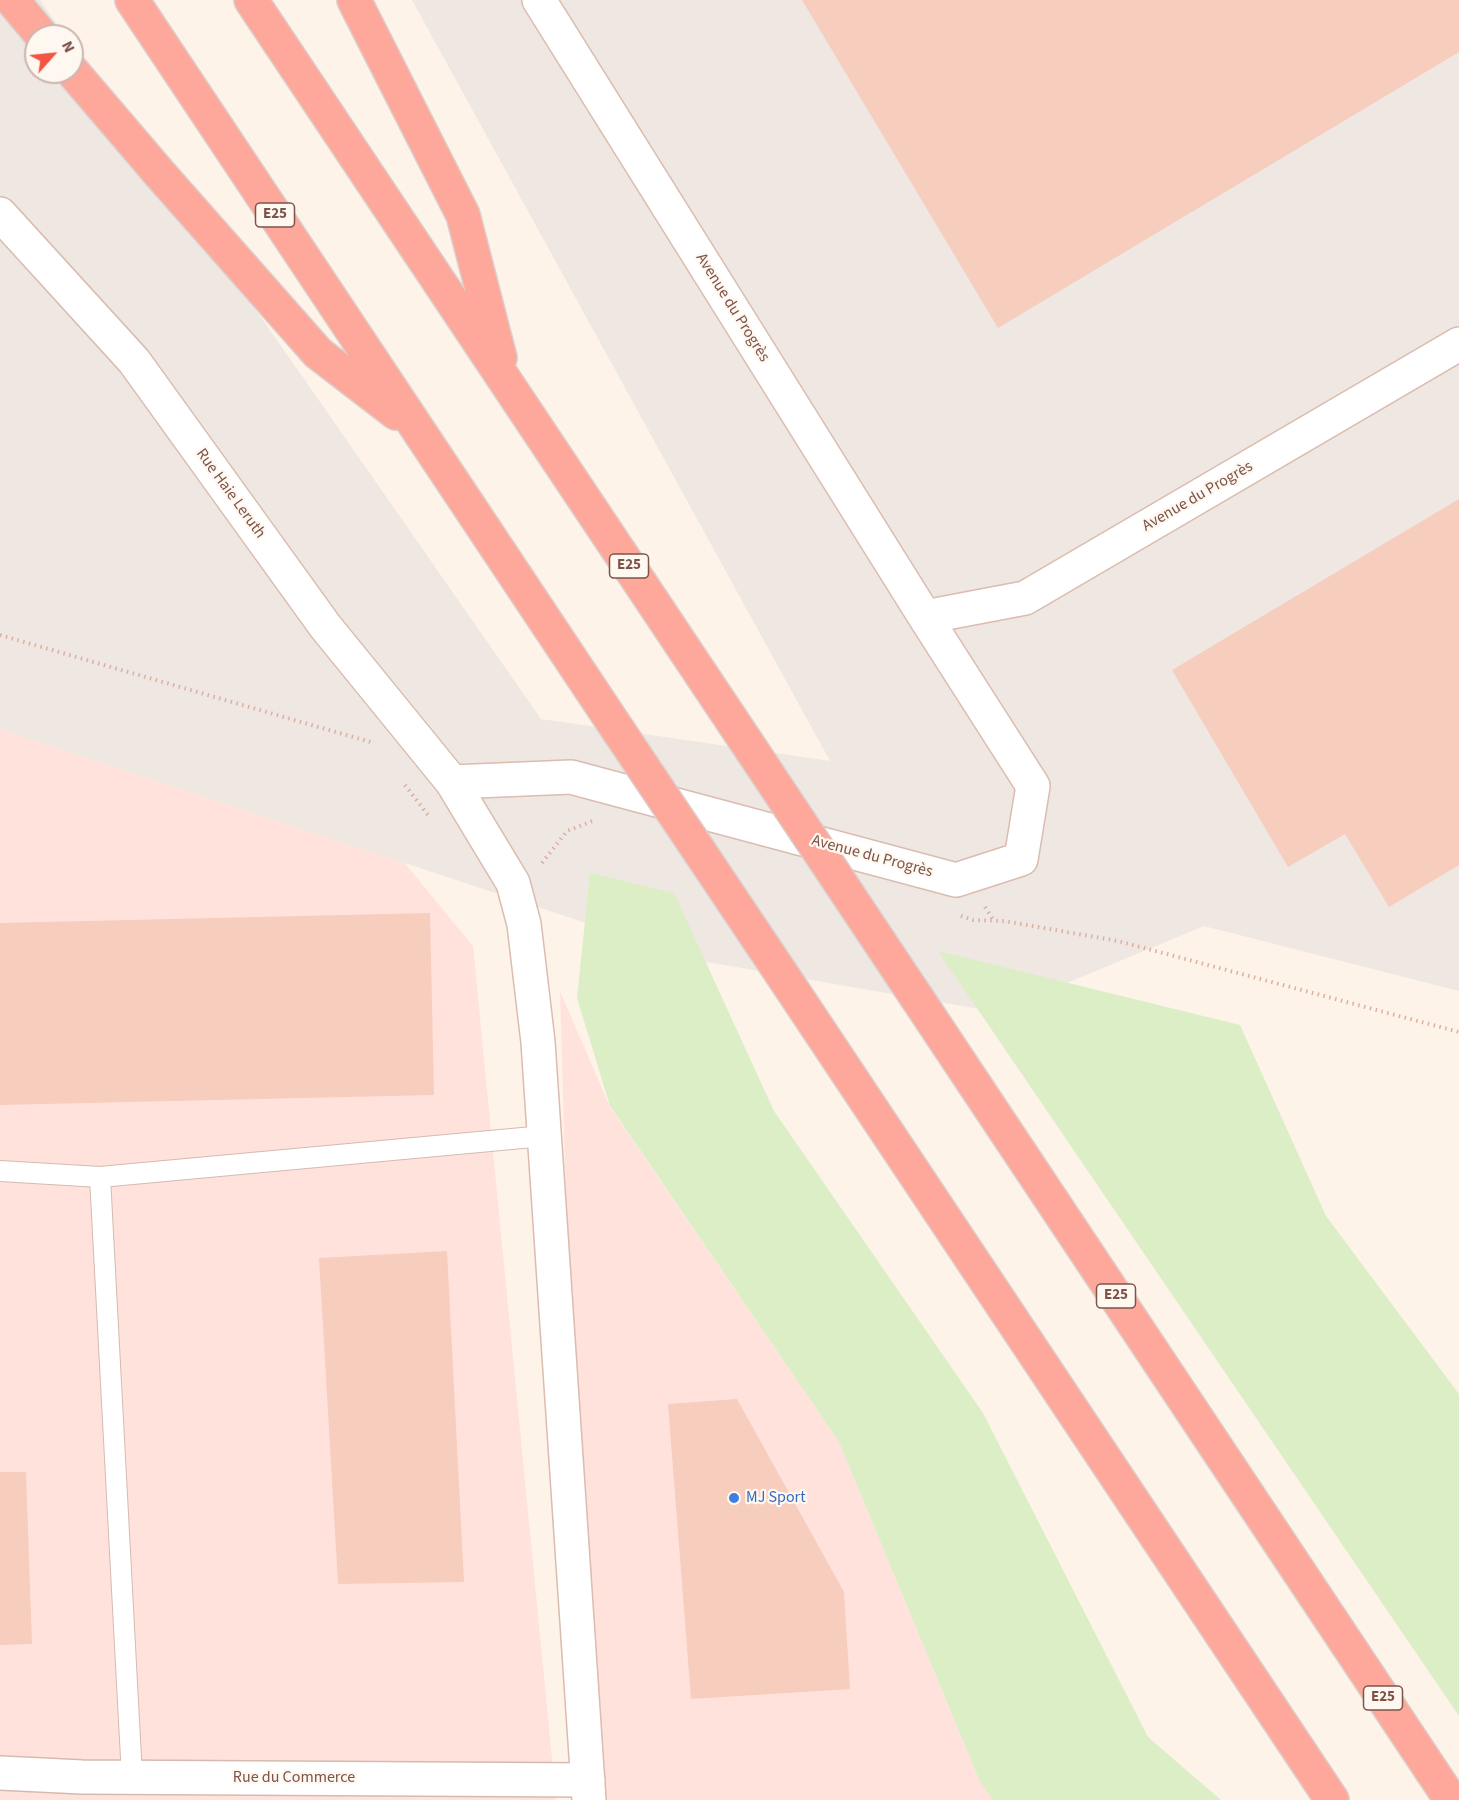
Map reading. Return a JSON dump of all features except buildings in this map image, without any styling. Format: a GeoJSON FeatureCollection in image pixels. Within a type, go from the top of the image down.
{"type":"FeatureCollection","features":[{"type":"Feature","properties":{"kind":"highway"},"geometry":{"type":"LineString","coordinates":[[12,0],[32,24]]}},
{"type":"Feature","properties":{"kind":"highway","name":"E25"},"geometry":{"type":"LineString","coordinates":[[132,0],[1332,1800]]}},
{"type":"Feature","properties":{"kind":"highway","name":"E25"},"geometry":{"type":"LineString","coordinates":[[250,0],[1451,1800]]}},
{"type":"Feature","properties":{"kind":"highway"},"geometry":{"type":"LineString","coordinates":[[354,0],[463,215],[506,383]]}},
{"type":"Feature","properties":{"kind":"highway"},"geometry":{"type":"LineString","coordinates":[[83,84],[318,353],[418,430]]}},
{"type":"Feature","properties":{"kind":"street","name":"Avenue du Progrès"},"geometry":{"type":"LineString","coordinates":[[452,782],[571,777],[956,880],[1021,859],[1033,786],[539,0]]}},
{"type":"Feature","properties":{"kind":"street","name":"Rue Haie Leruth"},"geometry":{"type":"LineString","coordinates":[[0,214],[134,361],[325,626],[452,782],[513,883],[524,924],[538,1042],[588,1790]]}},
{"type":"Feature","properties":{"kind":"street","name":"Avenue du Progrès"},"geometry":{"type":"LineString","coordinates":[[925,617],[1025,598],[1459,344]]}},
{"type":"Feature","properties":{"kind":"street","name":"Rue du Commerce"},"geometry":{"type":"LineString","coordinates":[[0,1773],[588,1790]]}},
{"type":"Feature","properties":{"kind":"lane"},"geometry":{"type":"LineString","coordinates":[[0,1172],[100,1177],[544,1136]]}},
{"type":"Feature","properties":{"kind":"lane"},"geometry":{"type":"LineString","coordinates":[[100,1177],[132,1777]]}},
{"type":"Feature","properties":{"kind":"path"},"geometry":{"type":"LineString","coordinates":[[0,635],[280,715]]}},
{"type":"Feature","properties":{"kind":"path"},"geometry":{"type":"LineString","coordinates":[[973,920],[1004,921],[1118,941],[1459,1032]]}},
{"type":"Feature","properties":{"kind":"shaded area"},"geometry":{"type":"Polygon","coordinates":[[[0,0],[40,0],[57,24],[24,24],[24,84],[84,84],[84,63],[541,719],[830,761],[412,0],[1459,0],[1459,991],[1204,926],[997,1012],[701,961],[0,729],[0,0]]]}},
{"type":"Feature","properties":{"kind":"shaded area"},"geometry":{"type":"Polygon","coordinates":[[[0,697],[356,804],[473,946],[556,1800],[0,1800],[0,697]]]}},
{"type":"Feature","properties":{"kind":"shaded area"},"geometry":{"type":"Polygon","coordinates":[[[560,991],[610,1107],[839,1442],[980,1782],[993,1800],[583,1800],[560,991]]]}},
{"type":"Feature","properties":{"kind":"green space"},"geometry":{"type":"Polygon","coordinates":[[[590,873],[674,893],[774,1111],[983,1413],[1148,1737],[1221,1800],[993,1800],[980,1782],[839,1442],[610,1106],[577,998],[590,873]]]}},
{"type":"Feature","properties":{"kind":"green space"},"geometry":{"type":"Polygon","coordinates":[[[938,951],[1240,1025],[1326,1216],[1459,1394],[1459,1716],[938,951]]]}},
{"type":"Feature","properties":{"kind":"place","name":"MJ Sport"},"geometry":{"type":"Point","coordinates":[734,1498]}}]}
